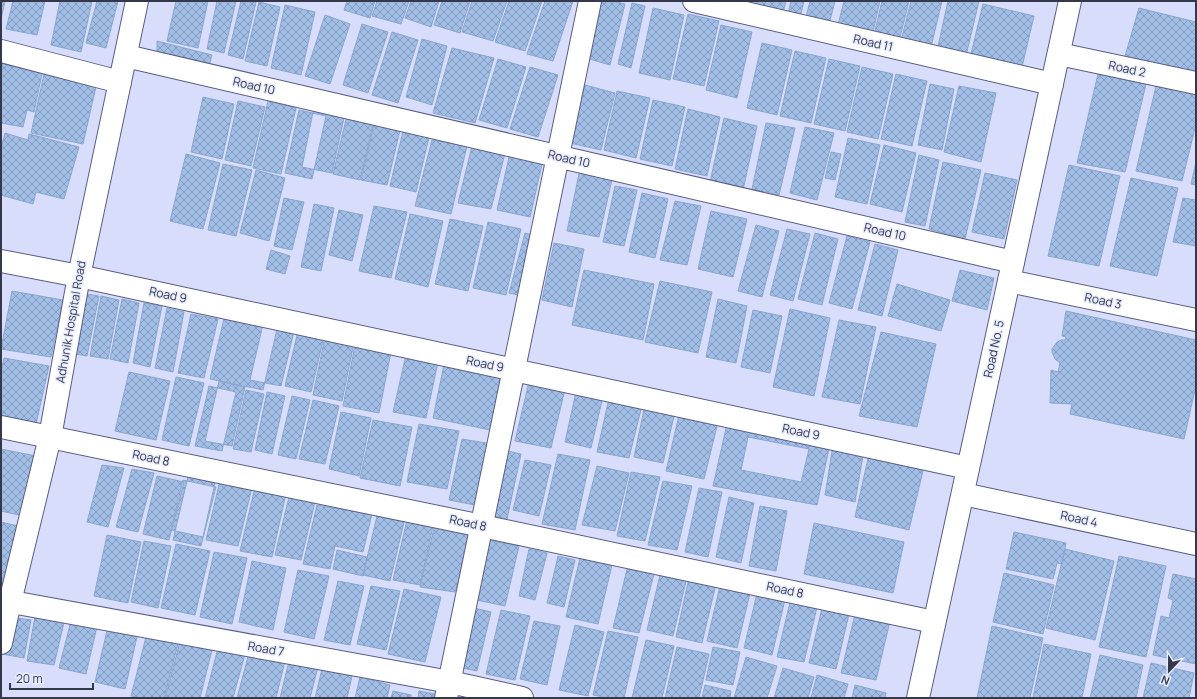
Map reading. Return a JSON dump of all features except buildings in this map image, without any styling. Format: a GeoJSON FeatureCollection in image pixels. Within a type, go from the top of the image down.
{"type":"FeatureCollection","features":[{"type":"Feature","properties":{"kind":"street","name":"Adhunik Hospital Road"},"geometry":{"type":"LineString","coordinates":[[1,642],[5,601],[50,437],[79,276],[137,1]]}},
{"type":"Feature","properties":{"kind":"street"},"geometry":{"type":"LineString","coordinates":[[448,690],[590,1]]}},
{"type":"Feature","properties":{"kind":"street","name":"Road 11"},"geometry":{"type":"LineString","coordinates":[[694,1],[1052,84]]}},
{"type":"Feature","properties":{"kind":"street","name":"Road No. 5"},"geometry":{"type":"LineString","coordinates":[[918,698],[1070,1]]}},
{"type":"Feature","properties":{"kind":"street"},"geometry":{"type":"LineString","coordinates":[[1,51],[120,82]]}},
{"type":"Feature","properties":{"kind":"street","name":"Road 2"},"geometry":{"type":"LineString","coordinates":[[1059,54],[1196,83]]}},
{"type":"Feature","properties":{"kind":"street","name":"Road 10"},"geometry":{"type":"LineString","coordinates":[[126,56],[558,157],[1011,271]]}},
{"type":"Feature","properties":{"kind":"street","name":"Road 9"},"geometry":{"type":"LineString","coordinates":[[1,261],[79,276],[968,468]]}},
{"type":"Feature","properties":{"kind":"street","name":"Road 3"},"geometry":{"type":"LineString","coordinates":[[1011,271],[1196,320]]}},
{"type":"Feature","properties":{"kind":"street","name":"Road 8"},"geometry":{"type":"LineString","coordinates":[[1,426],[934,622]]}},
{"type":"Feature","properties":{"kind":"street","name":"Road 4"},"geometry":{"type":"LineString","coordinates":[[963,494],[1196,544]]}},
{"type":"Feature","properties":{"kind":"street","name":"Road 7"},"geometry":{"type":"LineString","coordinates":[[5,601],[448,690],[522,698]]}}]}
